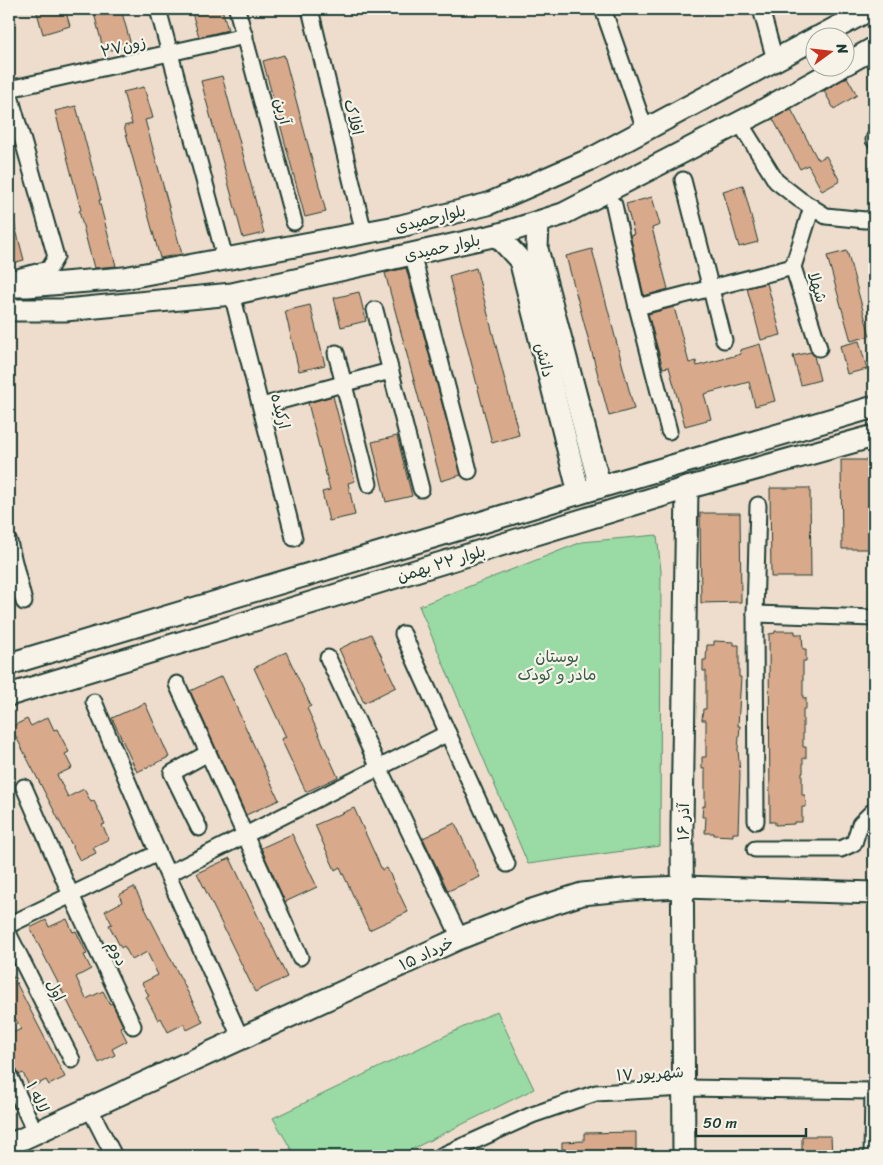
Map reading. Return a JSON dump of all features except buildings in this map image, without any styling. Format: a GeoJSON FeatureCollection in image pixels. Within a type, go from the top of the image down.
{"type":"FeatureCollection","features":[{"type":"Feature","properties":{"kind":"street"},"geometry":{"type":"LineString","coordinates":[[158,9],[225,258]]}},
{"type":"Feature","properties":{"kind":"street","name":"آرین"},"geometry":{"type":"LineString","coordinates":[[237,9],[294,222]]}},
{"type":"Feature","properties":{"kind":"street","name":"افلاک"},"geometry":{"type":"LineString","coordinates":[[310,9],[364,233]]}},
{"type":"Feature","properties":{"kind":"street"},"geometry":{"type":"LineString","coordinates":[[603,9],[644,129]]}},
{"type":"Feature","properties":{"kind":"street"},"geometry":{"type":"LineString","coordinates":[[761,9],[775,60]]}},
{"type":"Feature","properties":{"kind":"street","name":"بلوارحمیدی"},"geometry":{"type":"LineString","coordinates":[[835,28],[871,9]]}},
{"type":"Feature","properties":{"kind":"street","name":"زون۲۷"},"geometry":{"type":"LineString","coordinates":[[9,90],[245,36]]}},
{"type":"Feature","properties":{"kind":"street","name":"بلوارحمیدی"},"geometry":{"type":"LineString","coordinates":[[9,286],[124,278],[401,226],[488,204],[591,159],[806,43]]}},
{"type":"Feature","properties":{"kind":"street"},"geometry":{"type":"LineString","coordinates":[[856,58],[874,48]]}},
{"type":"Feature","properties":{"kind":"street","name":"بلوار حمیدی"},"geometry":{"type":"LineString","coordinates":[[9,310],[66,310],[232,294],[497,235],[563,214],[740,123],[821,78]]}},
{"type":"Feature","properties":{"kind":"street"},"geometry":{"type":"LineString","coordinates":[[9,90],[56,257],[49,269],[9,279]]}},
{"type":"Feature","properties":{"kind":"street"},"geometry":{"type":"LineString","coordinates":[[740,123],[776,180],[812,207],[826,216],[865,220],[874,219]]}},
{"type":"Feature","properties":{"kind":"street"},"geometry":{"type":"LineString","coordinates":[[682,180],[724,340]]}},
{"type":"Feature","properties":{"kind":"street"},"geometry":{"type":"LineString","coordinates":[[614,205],[637,307],[669,431]]}},
{"type":"Feature","properties":{"kind":"street","name":"شهلا"},"geometry":{"type":"LineString","coordinates":[[812,207],[793,267],[819,348]]}},
{"type":"Feature","properties":{"kind":"street","name":"دانش"},"geometry":{"type":"LineString","coordinates":[[538,222],[537,249],[600,487]]}},
{"type":"Feature","properties":{"kind":"street","name":"دانش"},"geometry":{"type":"LineString","coordinates":[[497,235],[520,260],[579,493]]}},
{"type":"Feature","properties":{"kind":"street"},"geometry":{"type":"LineString","coordinates":[[412,253],[469,471]]}},
{"type":"Feature","properties":{"kind":"street"},"geometry":{"type":"LineString","coordinates":[[637,307],[793,267]]}},
{"type":"Feature","properties":{"kind":"street","name":"ارکیده"},"geometry":{"type":"LineString","coordinates":[[232,294],[294,538]]}},
{"type":"Feature","properties":{"kind":"street"},"geometry":{"type":"LineString","coordinates":[[375,310],[421,489]]}},
{"type":"Feature","properties":{"kind":"street"},"geometry":{"type":"LineString","coordinates":[[336,353],[370,484]]}},
{"type":"Feature","properties":{"kind":"street"},"geometry":{"type":"LineString","coordinates":[[262,406],[390,371]]}},
{"type":"Feature","properties":{"kind":"street","name":"بلوار ۲۲ بهمن"},"geometry":{"type":"LineString","coordinates":[[9,664],[579,493],[874,407]]}},
{"type":"Feature","properties":{"kind":"street"},"geometry":{"type":"LineString","coordinates":[[808,426],[815,452]]}},
{"type":"Feature","properties":{"kind":"street","name":"بلوار ۲۲ بهمن"},"geometry":{"type":"LineString","coordinates":[[9,695],[687,488],[874,436]]}},
{"type":"Feature","properties":{"kind":"street","name":"۱۶ آذر"},"geometry":{"type":"LineString","coordinates":[[684,1156],[684,887],[682,827],[687,488]]}},
{"type":"Feature","properties":{"kind":"street"},"geometry":{"type":"LineString","coordinates":[[756,821],[755,614],[758,505]]}},
{"type":"Feature","properties":{"kind":"street"},"geometry":{"type":"LineString","coordinates":[[9,542],[24,602]]}},
{"type":"Feature","properties":{"kind":"street"},"geometry":{"type":"LineString","coordinates":[[237,596],[245,623]]}},
{"type":"Feature","properties":{"kind":"street"},"geometry":{"type":"LineString","coordinates":[[755,614],[874,618]]}},
{"type":"Feature","properties":{"kind":"street"},"geometry":{"type":"LineString","coordinates":[[403,634],[507,864]]}},
{"type":"Feature","properties":{"kind":"street"},"geometry":{"type":"LineString","coordinates":[[328,658],[460,938]]}},
{"type":"Feature","properties":{"kind":"street"},"geometry":{"type":"LineString","coordinates":[[177,684],[300,957]]}},
{"type":"Feature","properties":{"kind":"street"},"geometry":{"type":"LineString","coordinates":[[94,702],[158,853],[241,1039]]}},
{"type":"Feature","properties":{"kind":"street"},"geometry":{"type":"LineString","coordinates":[[168,874],[448,734]]}},
{"type":"Feature","properties":{"kind":"street"},"geometry":{"type":"LineString","coordinates":[[199,828],[172,773],[208,754]]}},
{"type":"Feature","properties":{"kind":"street","name":"دوم"},"geometry":{"type":"LineString","coordinates":[[24,788],[71,895],[133,1026]]}},
{"type":"Feature","properties":{"kind":"street"},"geometry":{"type":"LineString","coordinates":[[756,849],[841,850],[854,842],[860,824],[872,812],[874,813]]}},
{"type":"Feature","properties":{"kind":"street"},"geometry":{"type":"LineString","coordinates":[[9,925],[158,853]]}},
{"type":"Feature","properties":{"kind":"street","name":"۱۵ خرداد"},"geometry":{"type":"LineString","coordinates":[[9,1145],[460,938],[526,912],[582,894],[684,887],[874,893]]}},
{"type":"Feature","properties":{"kind":"street","name":"اول"},"geometry":{"type":"LineString","coordinates":[[9,935],[72,1060]]}},
{"type":"Feature","properties":{"kind":"street","name":"لاله ۱"},"geometry":{"type":"LineString","coordinates":[[9,1075],[36,1134]]}},
{"type":"Feature","properties":{"kind":"street","name":"۱۷ شهریور"},"geometry":{"type":"LineString","coordinates":[[441,1156],[532,1115],[596,1094],[684,1088],[874,1091]]}},
{"type":"Feature","properties":{"kind":"street"},"geometry":{"type":"LineString","coordinates":[[872,1156],[874,1091]]}},
{"type":"Feature","properties":{"kind":"street"},"geometry":{"type":"LineString","coordinates":[[90,1109],[114,1156]]}},
{"type":"Feature","properties":{"kind":"green space","name":"بوستان مادر و کودک"},"geometry":{"type":"Polygon","coordinates":[[[657,535],[661,571],[660,846],[528,864],[419,606],[582,542],[657,535]]]}},
{"type":"Feature","properties":{"kind":"green space"},"geometry":{"type":"Polygon","coordinates":[[[497,1011],[534,1089],[398,1156],[295,1156],[273,1118],[497,1011]]]}}]}
